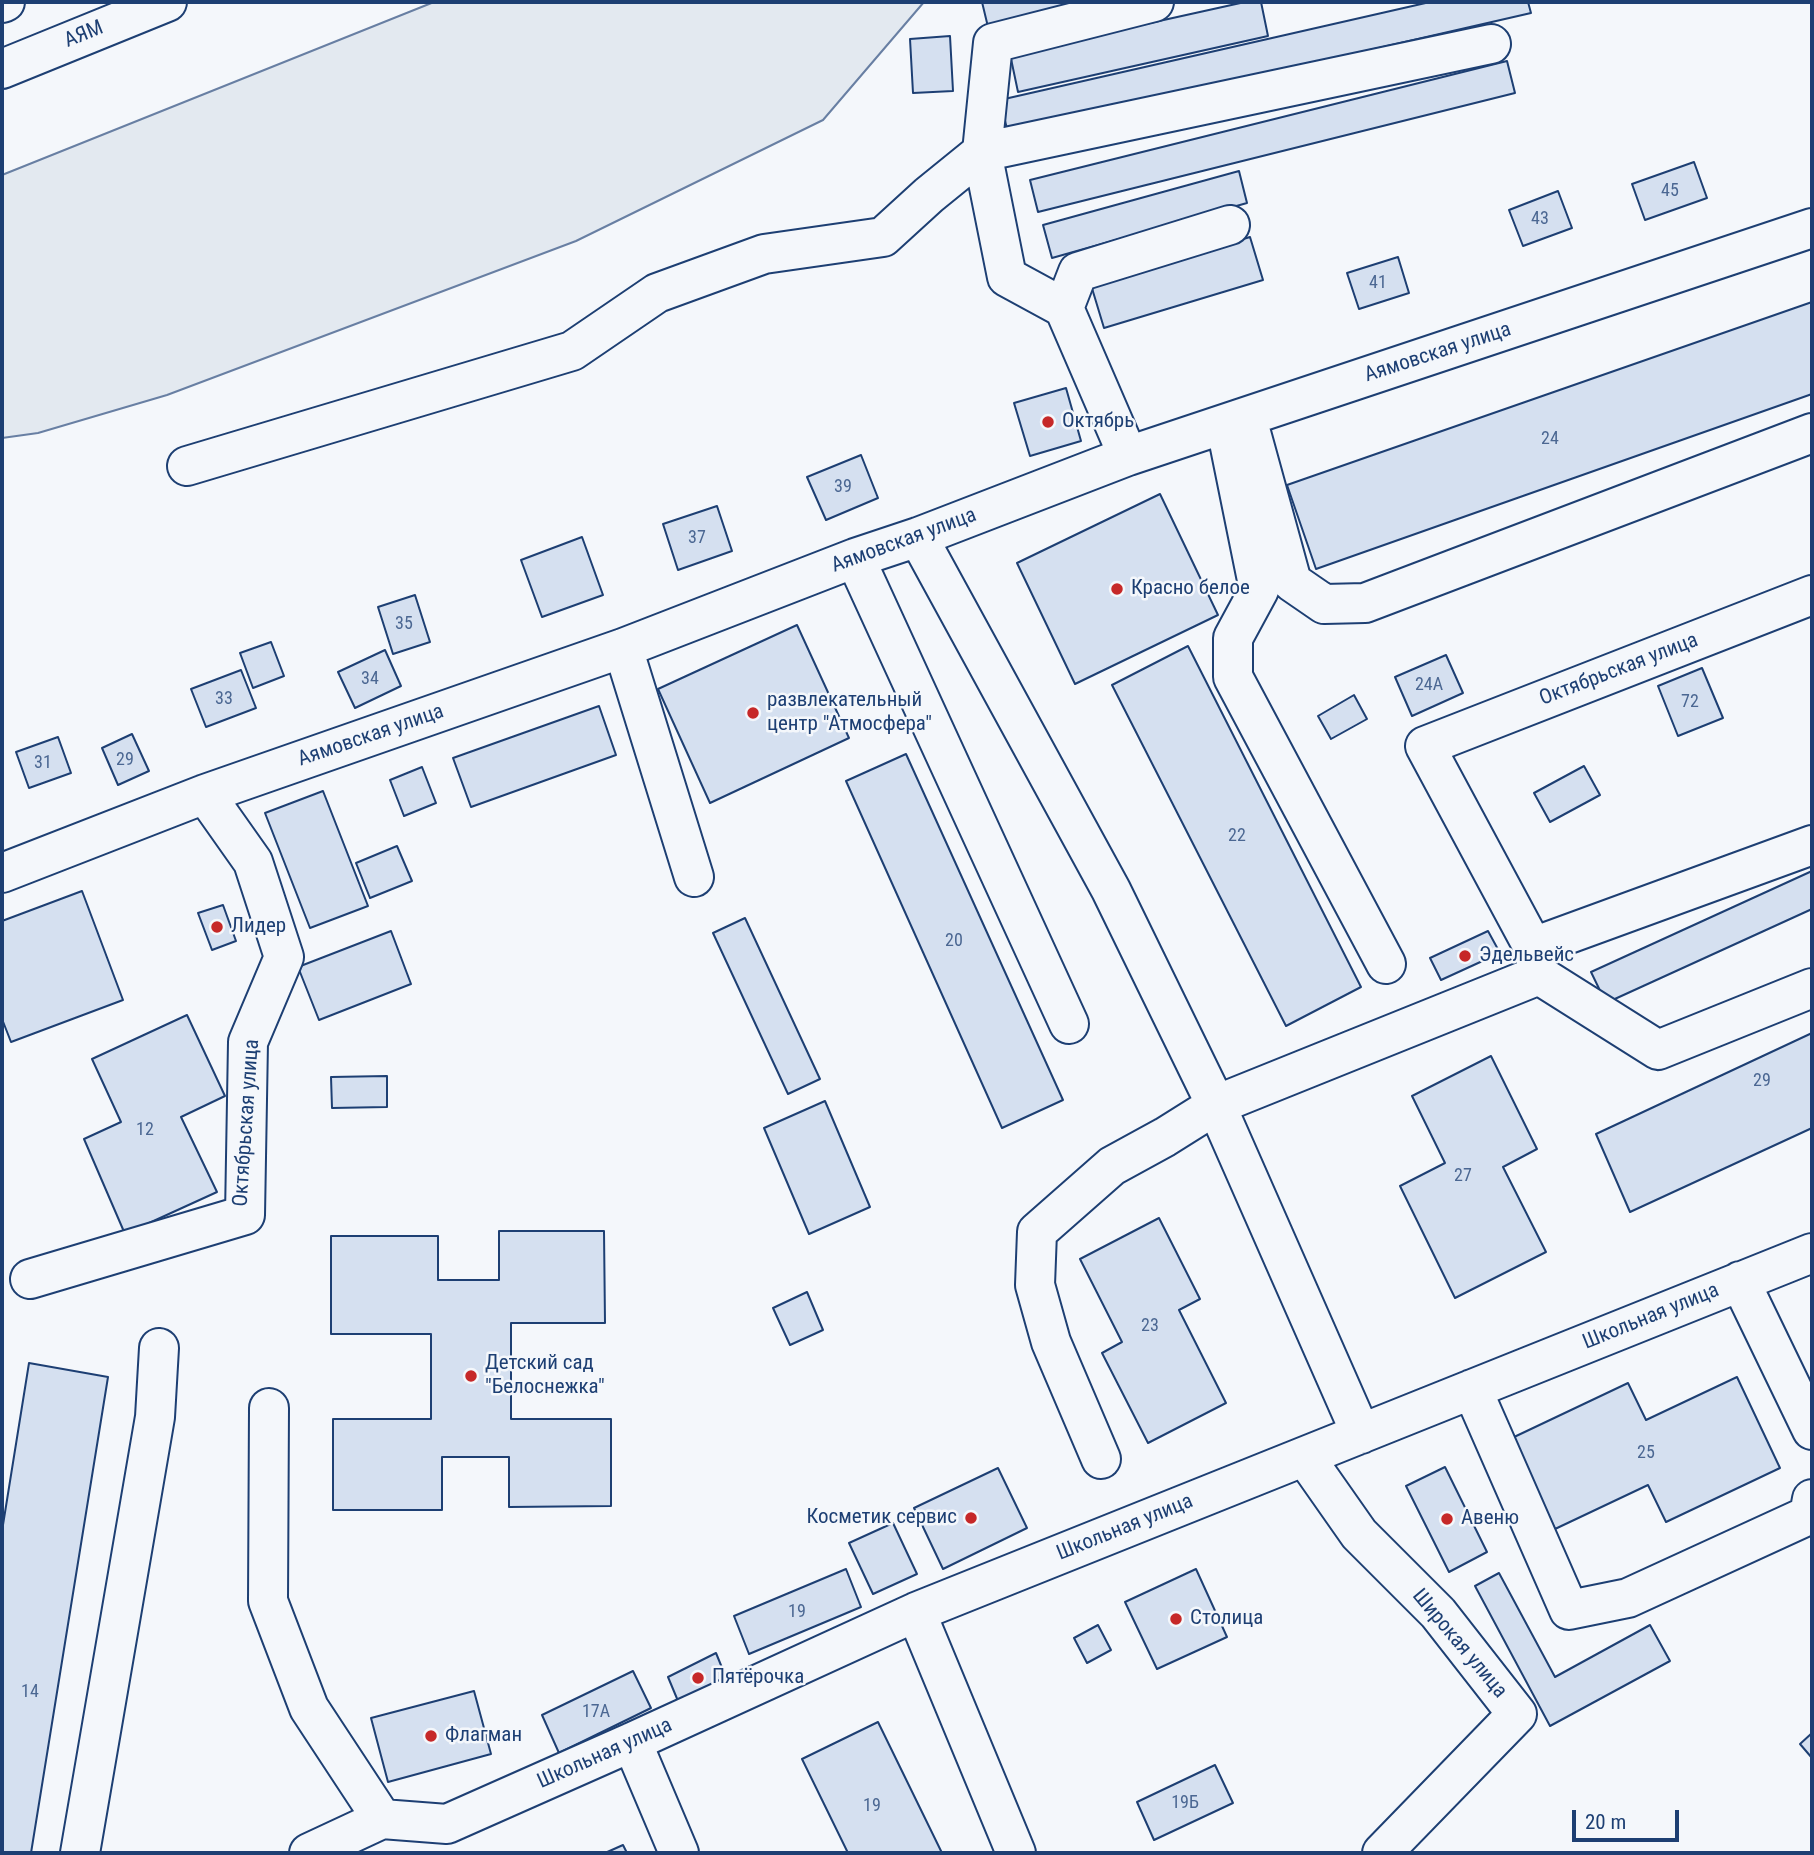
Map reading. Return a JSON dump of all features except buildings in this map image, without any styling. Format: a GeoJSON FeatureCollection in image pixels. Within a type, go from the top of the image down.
{"type":"FeatureCollection","features":[{"type":"Feature","properties":{"kind":"main road","name":"АЯМ"},"geometry":{"type":"LineString","coordinates":[[2,69],[167,2]]}},
{"type":"Feature","properties":{"kind":"main road"},"geometry":{"type":"LineString","coordinates":[[1128,456],[1064,308],[1007,277],[982,152],[993,43],[1154,2]]}},
{"type":"Feature","properties":{"kind":"main road"},"geometry":{"type":"LineString","coordinates":[[187,466],[572,351],[657,293],[764,254],[883,237],[982,152],[1491,44]]}},
{"type":"Feature","properties":{"kind":"main road"},"geometry":{"type":"LineString","coordinates":[[1064,308],[1078,272],[1230,225]]}},
{"type":"Feature","properties":{"kind":"main road","name":"Аямовская улица"},"geometry":{"type":"LineString","coordinates":[[2,873],[205,794],[623,648],[1128,456],[1812,228]]}},
{"type":"Feature","properties":{"kind":"main road"},"geometry":{"type":"LineString","coordinates":[[1236,421],[1292,582],[1324,604],[1365,603],[1812,433]]}},
{"type":"Feature","properties":{"kind":"main road"},"geometry":{"type":"LineString","coordinates":[[1236,421],[1259,590],[1233,638],[1233,677],[1386,964]]}},
{"type":"Feature","properties":{"kind":"main road"},"geometry":{"type":"LineString","coordinates":[[918,537],[1111,890],[1216,1105],[1361,1434]]}},
{"type":"Feature","properties":{"kind":"main road"},"geometry":{"type":"LineString","coordinates":[[855,558],[1069,1024]]}},
{"type":"Feature","properties":{"kind":"main road","name":"Октябрьская улица"},"geometry":{"type":"LineString","coordinates":[[1536,961],[1425,746],[1812,595]]}},
{"type":"Feature","properties":{"kind":"main road"},"geometry":{"type":"LineString","coordinates":[[623,648],[694,877]]}},
{"type":"Feature","properties":{"kind":"main road","name":"Октябрьская улица"},"geometry":{"type":"LineString","coordinates":[[30,1279],[245,1215],[248,1042],[284,957],[253,862],[205,794]]}},
{"type":"Feature","properties":{"kind":"main road"},"geometry":{"type":"LineString","coordinates":[[1101,1459],[1051,1342],[1035,1285],[1037,1231],[1112,1166],[1216,1105],[1536,961],[1812,845]]}},
{"type":"Feature","properties":{"kind":"main road"},"geometry":{"type":"LineString","coordinates":[[1536,961],[1658,1050],[1812,988]]}},
{"type":"Feature","properties":{"kind":"main road","name":"Школьная улица"},"geometry":{"type":"LineString","coordinates":[[439,1839],[632,1742],[916,1612],[1812,1253]]}},
{"type":"Feature","properties":{"kind":"main road"},"geometry":{"type":"LineString","coordinates":[[1740,1282],[1812,1430]]}},
{"type":"Feature","properties":{"kind":"main road"},"geometry":{"type":"LineString","coordinates":[[80,1853],[155,1417],[159,1348]]}},
{"type":"Feature","properties":{"kind":"main road"},"geometry":{"type":"LineString","coordinates":[[1472,1389],[1569,1610],[1628,1598],[1809,1514],[1812,1499]]}},
{"type":"Feature","properties":{"kind":"main road"},"geometry":{"type":"LineString","coordinates":[[269,1408],[268,1601],[309,1708],[382,1819],[439,1839]]}},
{"type":"Feature","properties":{"kind":"main road","name":"Широкая улица"},"geometry":{"type":"LineString","coordinates":[[1305,1457],[1359,1534],[1438,1613],[1517,1714],[1382,1853]]}},
{"type":"Feature","properties":{"kind":"main road"},"geometry":{"type":"LineString","coordinates":[[916,1612],[1016,1853]]}},
{"type":"Feature","properties":{"kind":"main road"},"geometry":{"type":"LineString","coordinates":[[632,1742],[679,1853]]}},
{"type":"Feature","properties":{"kind":"main road"},"geometry":{"type":"LineString","coordinates":[[309,1853],[382,1819]]}},
{"type":"Feature","properties":{"kind":"shaded area"},"geometry":{"type":"Polygon","coordinates":[[[434,2],[924,2],[823,120],[576,241],[167,395],[38,433],[2,438],[2,175],[434,2]]]}},
{"type":"Feature","properties":{"kind":"place","name":"Октябрь"},"geometry":{"type":"Point","coordinates":[1048,422]}},
{"type":"Feature","properties":{"kind":"place","name":"Красно белое"},"geometry":{"type":"Point","coordinates":[1117,589]}},
{"type":"Feature","properties":{"kind":"place","name":"развлекательный центр \"Атмосфера\""},"geometry":{"type":"Point","coordinates":[753,713]}},
{"type":"Feature","properties":{"kind":"place","name":"Лидер"},"geometry":{"type":"Point","coordinates":[217,927]}},
{"type":"Feature","properties":{"kind":"place","name":"Эдельвейс"},"geometry":{"type":"Point","coordinates":[1465,956]}},
{"type":"Feature","properties":{"kind":"place","name":"Детский сад \"Белоснежка\""},"geometry":{"type":"Point","coordinates":[471,1376]}},
{"type":"Feature","properties":{"kind":"place","name":"Косметик сервис"},"geometry":{"type":"Point","coordinates":[971,1518]}},
{"type":"Feature","properties":{"kind":"place","name":"Авеню"},"geometry":{"type":"Point","coordinates":[1447,1519]}},
{"type":"Feature","properties":{"kind":"place","name":"Столица"},"geometry":{"type":"Point","coordinates":[1176,1619]}},
{"type":"Feature","properties":{"kind":"place","name":"Пятёрочка"},"geometry":{"type":"Point","coordinates":[698,1678]}},
{"type":"Feature","properties":{"kind":"place","name":"Флагман"},"geometry":{"type":"Point","coordinates":[431,1736]}}]}
